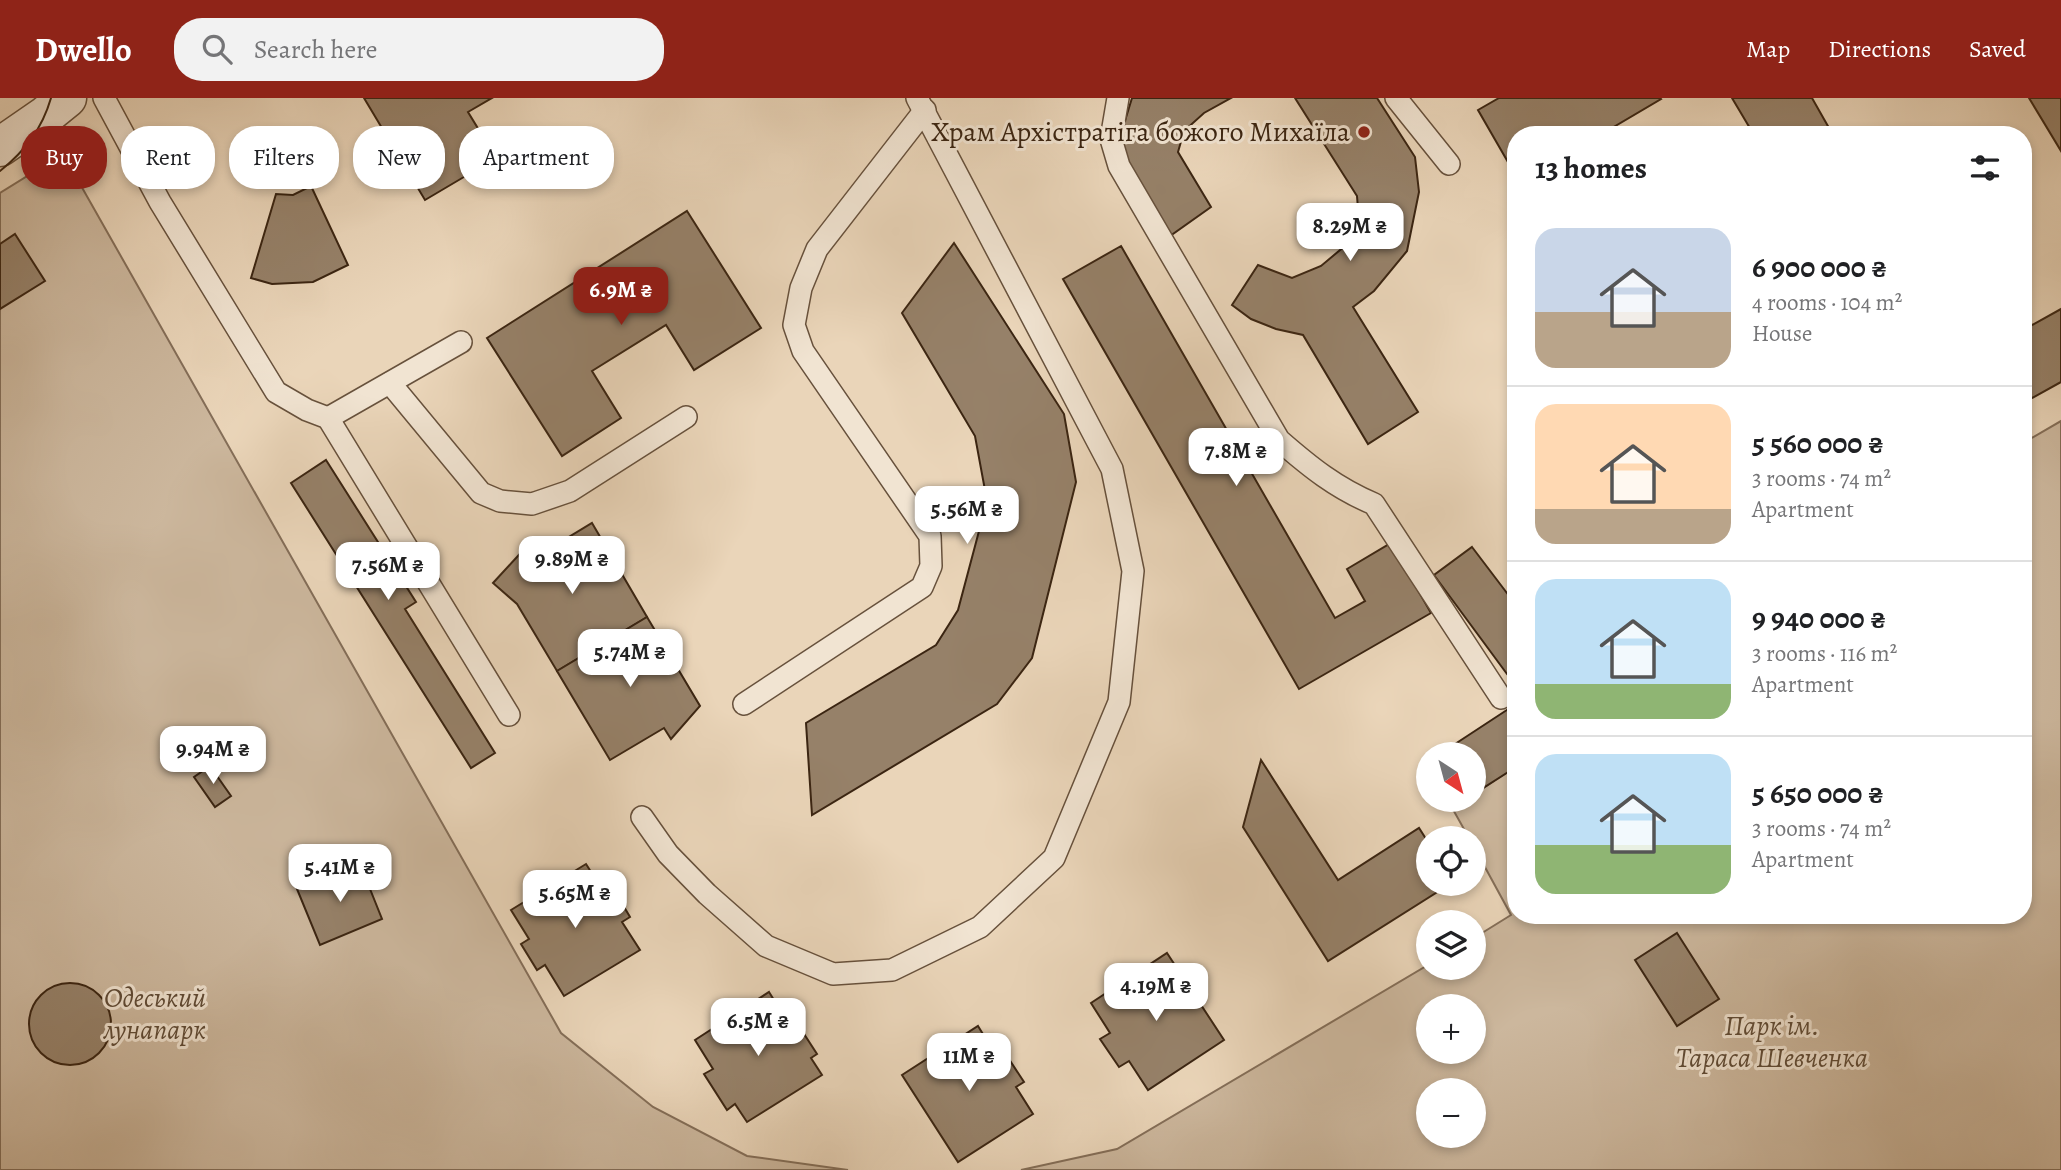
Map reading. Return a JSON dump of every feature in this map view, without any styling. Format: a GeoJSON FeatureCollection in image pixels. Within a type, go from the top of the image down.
{"type":"FeatureCollection","features":[{"type":"Feature","properties":{"kind":"street"},"geometry":{"type":"LineString","coordinates":[[0,147],[67,98]]}},
{"type":"Feature","properties":{"kind":"lane"},"geometry":{"type":"LineString","coordinates":[[104,98],[160,202],[276,392],[307,411],[328,418],[509,715]]}},
{"type":"Feature","properties":{"kind":"lane"},"geometry":{"type":"LineString","coordinates":[[1118,98],[1111,139],[1119,166],[1279,440],[1347,492],[1374,504],[1501,698]]}},
{"type":"Feature","properties":{"kind":"lane"},"geometry":{"type":"LineString","coordinates":[[1396,98],[1448,164]]}},
{"type":"Feature","properties":{"kind":"lane"},"geometry":{"type":"LineString","coordinates":[[642,817],[668,854],[707,894],[766,946],[833,974],[892,970],[980,927],[1054,858],[1119,702],[1133,571],[1112,469],[921,104],[817,249],[801,288],[794,325],[803,352],[930,536],[931,566],[922,587],[744,704]]}},
{"type":"Feature","properties":{"kind":"lane"},"geometry":{"type":"LineString","coordinates":[[328,418],[461,342]]}},
{"type":"Feature","properties":{"kind":"lane"},"geometry":{"type":"LineString","coordinates":[[390,383],[481,493],[500,501],[532,505],[570,491],[685,417]]}},
{"type":"Feature","properties":{"kind":"green space","name":"Одеський лунапарк"},"geometry":{"type":"Polygon","coordinates":[[[21,180],[21,189],[83,189],[561,1033],[653,1107],[747,1156],[848,1170],[0,1170],[0,193],[21,180]]]}},
{"type":"Feature","properties":{"kind":"green space","name":"Парк ім. Тараса Шевченка"},"geometry":{"type":"Polygon","coordinates":[[[2061,421],[2061,1170],[1021,1170],[1117,1149],[1416,972],[1416,980],[1486,980],[1486,931],[1507,917],[1507,924],[2032,924],[2032,438],[2061,421]]]}},
{"type":"Feature","properties":{"kind":"green space","name":"Парк ім. Тараса Шевченка"},"geometry":{"type":"Polygon","coordinates":[[[1507,772],[1507,908],[1486,869],[1486,826],[1462,826],[1454,812],[1486,812],[1486,786],[1507,772]]]}},
{"type":"Feature","properties":{"kind":"building"},"geometry":{"type":"Polygon","coordinates":[[[364,98],[492,98],[468,112],[477,126],[459,126],[459,180],[445,188],[445,126],[381,126],[364,98]]]}},
{"type":"Feature","properties":{"kind":"building"},"geometry":{"type":"Polygon","coordinates":[[[1132,98],[1231,98],[1204,113],[1184,131],[1178,152],[1211,207],[1170,236],[1124,164],[1120,137],[1132,98]]]}},
{"type":"Feature","properties":{"kind":"building"},"geometry":{"type":"Polygon","coordinates":[[[1295,98],[1377,98],[1415,157],[1419,192],[1407,251],[1374,291],[1353,307],[1418,412],[1368,444],[1303,335],[1276,329],[1251,319],[1232,305],[1258,265],[1292,278],[1321,266],[1346,245],[1359,222],[1357,196],[1295,98]]]}},
{"type":"Feature","properties":{"kind":"building"},"geometry":{"type":"Polygon","coordinates":[[[1499,98],[1661,99],[1615,126],[1507,126],[1507,160],[1478,110],[1499,98]]]}},
{"type":"Feature","properties":{"kind":"building"},"geometry":{"type":"Polygon","coordinates":[[[1732,98],[1812,98],[1828,126],[1749,126],[1732,98]]]}},
{"type":"Feature","properties":{"kind":"building"},"geometry":{"type":"Polygon","coordinates":[[[2029,98],[2061,98],[2061,151],[2029,98]]]}},
{"type":"Feature","properties":{"kind":"building"},"geometry":{"type":"Polygon","coordinates":[[[305,189],[312,189],[348,265],[313,282],[272,284],[251,278],[276,194],[293,195],[305,189]]]}},
{"type":"Feature","properties":{"kind":"building"},"geometry":{"type":"Polygon","coordinates":[[[418,189],[444,189],[425,200],[418,189]]]}},
{"type":"Feature","properties":{"kind":"building"},"geometry":{"type":"Polygon","coordinates":[[[687,211],[761,328],[694,370],[666,325],[592,371],[621,418],[562,456],[487,338],[687,211]]]}},
{"type":"Feature","properties":{"kind":"building"},"geometry":{"type":"Polygon","coordinates":[[[15,234],[45,281],[0,309],[0,244],[15,234]]]}},
{"type":"Feature","properties":{"kind":"building"},"geometry":{"type":"Polygon","coordinates":[[[954,243],[1064,414],[1076,482],[1032,658],[997,704],[812,815],[806,723],[936,645],[958,610],[987,501],[975,436],[902,313],[954,243]]]}},
{"type":"Feature","properties":{"kind":"building"},"geometry":{"type":"Polygon","coordinates":[[[1121,246],[1335,618],[1365,601],[1347,569],[1391,543],[1431,613],[1299,689],[1063,279],[1121,246]]]}},
{"type":"Feature","properties":{"kind":"building"},"geometry":{"type":"Polygon","coordinates":[[[2061,309],[2061,382],[2032,398],[2032,325],[2061,309]]]}},
{"type":"Feature","properties":{"kind":"building"},"geometry":{"type":"Polygon","coordinates":[[[326,460],[416,602],[405,609],[495,753],[471,768],[291,483],[326,460]]]}},
{"type":"Feature","properties":{"kind":"building"},"geometry":{"type":"Polygon","coordinates":[[[592,523],[647,617],[557,671],[517,604],[493,583],[528,545],[539,555],[592,523]]]}},
{"type":"Feature","properties":{"kind":"building"},"geometry":{"type":"Polygon","coordinates":[[[1472,547],[1507,593],[1507,674],[1434,575],[1472,547]]]}},
{"type":"Feature","properties":{"kind":"building"},"geometry":{"type":"Polygon","coordinates":[[[647,617],[700,706],[671,739],[664,728],[610,760],[557,671],[647,617]]]}},
{"type":"Feature","properties":{"kind":"building"},"geometry":{"type":"Polygon","coordinates":[[[1507,710],[1507,773],[1486,786],[1486,742],[1458,742],[1507,710]]]}},
{"type":"Feature","properties":{"kind":"building"},"geometry":{"type":"Polygon","coordinates":[[[1261,760],[1338,880],[1416,830],[1416,896],[1431,896],[1328,961],[1243,827],[1261,760]]]}},
{"type":"Feature","properties":{"kind":"building"},"geometry":{"type":"Polygon","coordinates":[[[210,766],[231,796],[215,807],[194,777],[210,766]]]}},
{"type":"Feature","properties":{"kind":"building"},"geometry":{"type":"Polygon","coordinates":[[[360,864],[382,919],[320,945],[297,889],[360,864]]]}},
{"type":"Feature","properties":{"kind":"building"},"geometry":{"type":"Polygon","coordinates":[[[586,864],[605,894],[614,890],[630,917],[622,922],[640,950],[564,996],[545,965],[537,970],[521,944],[529,939],[511,910],[586,864]]]}},
{"type":"Feature","properties":{"kind":"building"},"geometry":{"type":"Polygon","coordinates":[[[1677,933],[1719,999],[1677,1026],[1635,960],[1677,933]]]}},
{"type":"Feature","properties":{"kind":"building"},"geometry":{"type":"Polygon","coordinates":[[[1167,953],[1224,1040],[1148,1090],[1129,1061],[1119,1067],[1100,1039],[1110,1033],[1091,1003],[1167,953]]]}},
{"type":"Feature","properties":{"kind":"building"},"geometry":{"type":"Polygon","coordinates":[[[70,983],[86,986],[99,995],[108,1008],[111,1024],[108,1040],[99,1053],[86,1062],[70,1065],[54,1062],[41,1053],[32,1040],[29,1024],[32,1008],[41,995],[54,986],[70,983]]]}},
{"type":"Feature","properties":{"kind":"building"},"geometry":{"type":"Polygon","coordinates":[[[769,992],[787,1021],[793,1017],[817,1054],[811,1058],[822,1075],[747,1122],[735,1104],[727,1110],[704,1074],[713,1069],[695,1040],[769,992]]]}},
{"type":"Feature","properties":{"kind":"building"},"geometry":{"type":"Polygon","coordinates":[[[978,1026],[997,1057],[1005,1053],[1024,1082],[1016,1087],[1033,1114],[958,1162],[902,1075],[978,1026]]]}},
{"type":"Feature","properties":{"kind":"tram line"},"geometry":{"type":"LineString","coordinates":[[0,171],[32,139],[51,98]]}},
{"type":"Feature","properties":{"kind":"place","name":"Храм Архістратіга божого Михаїла"},"geometry":{"type":"Point","coordinates":[1364,132]}}]}
